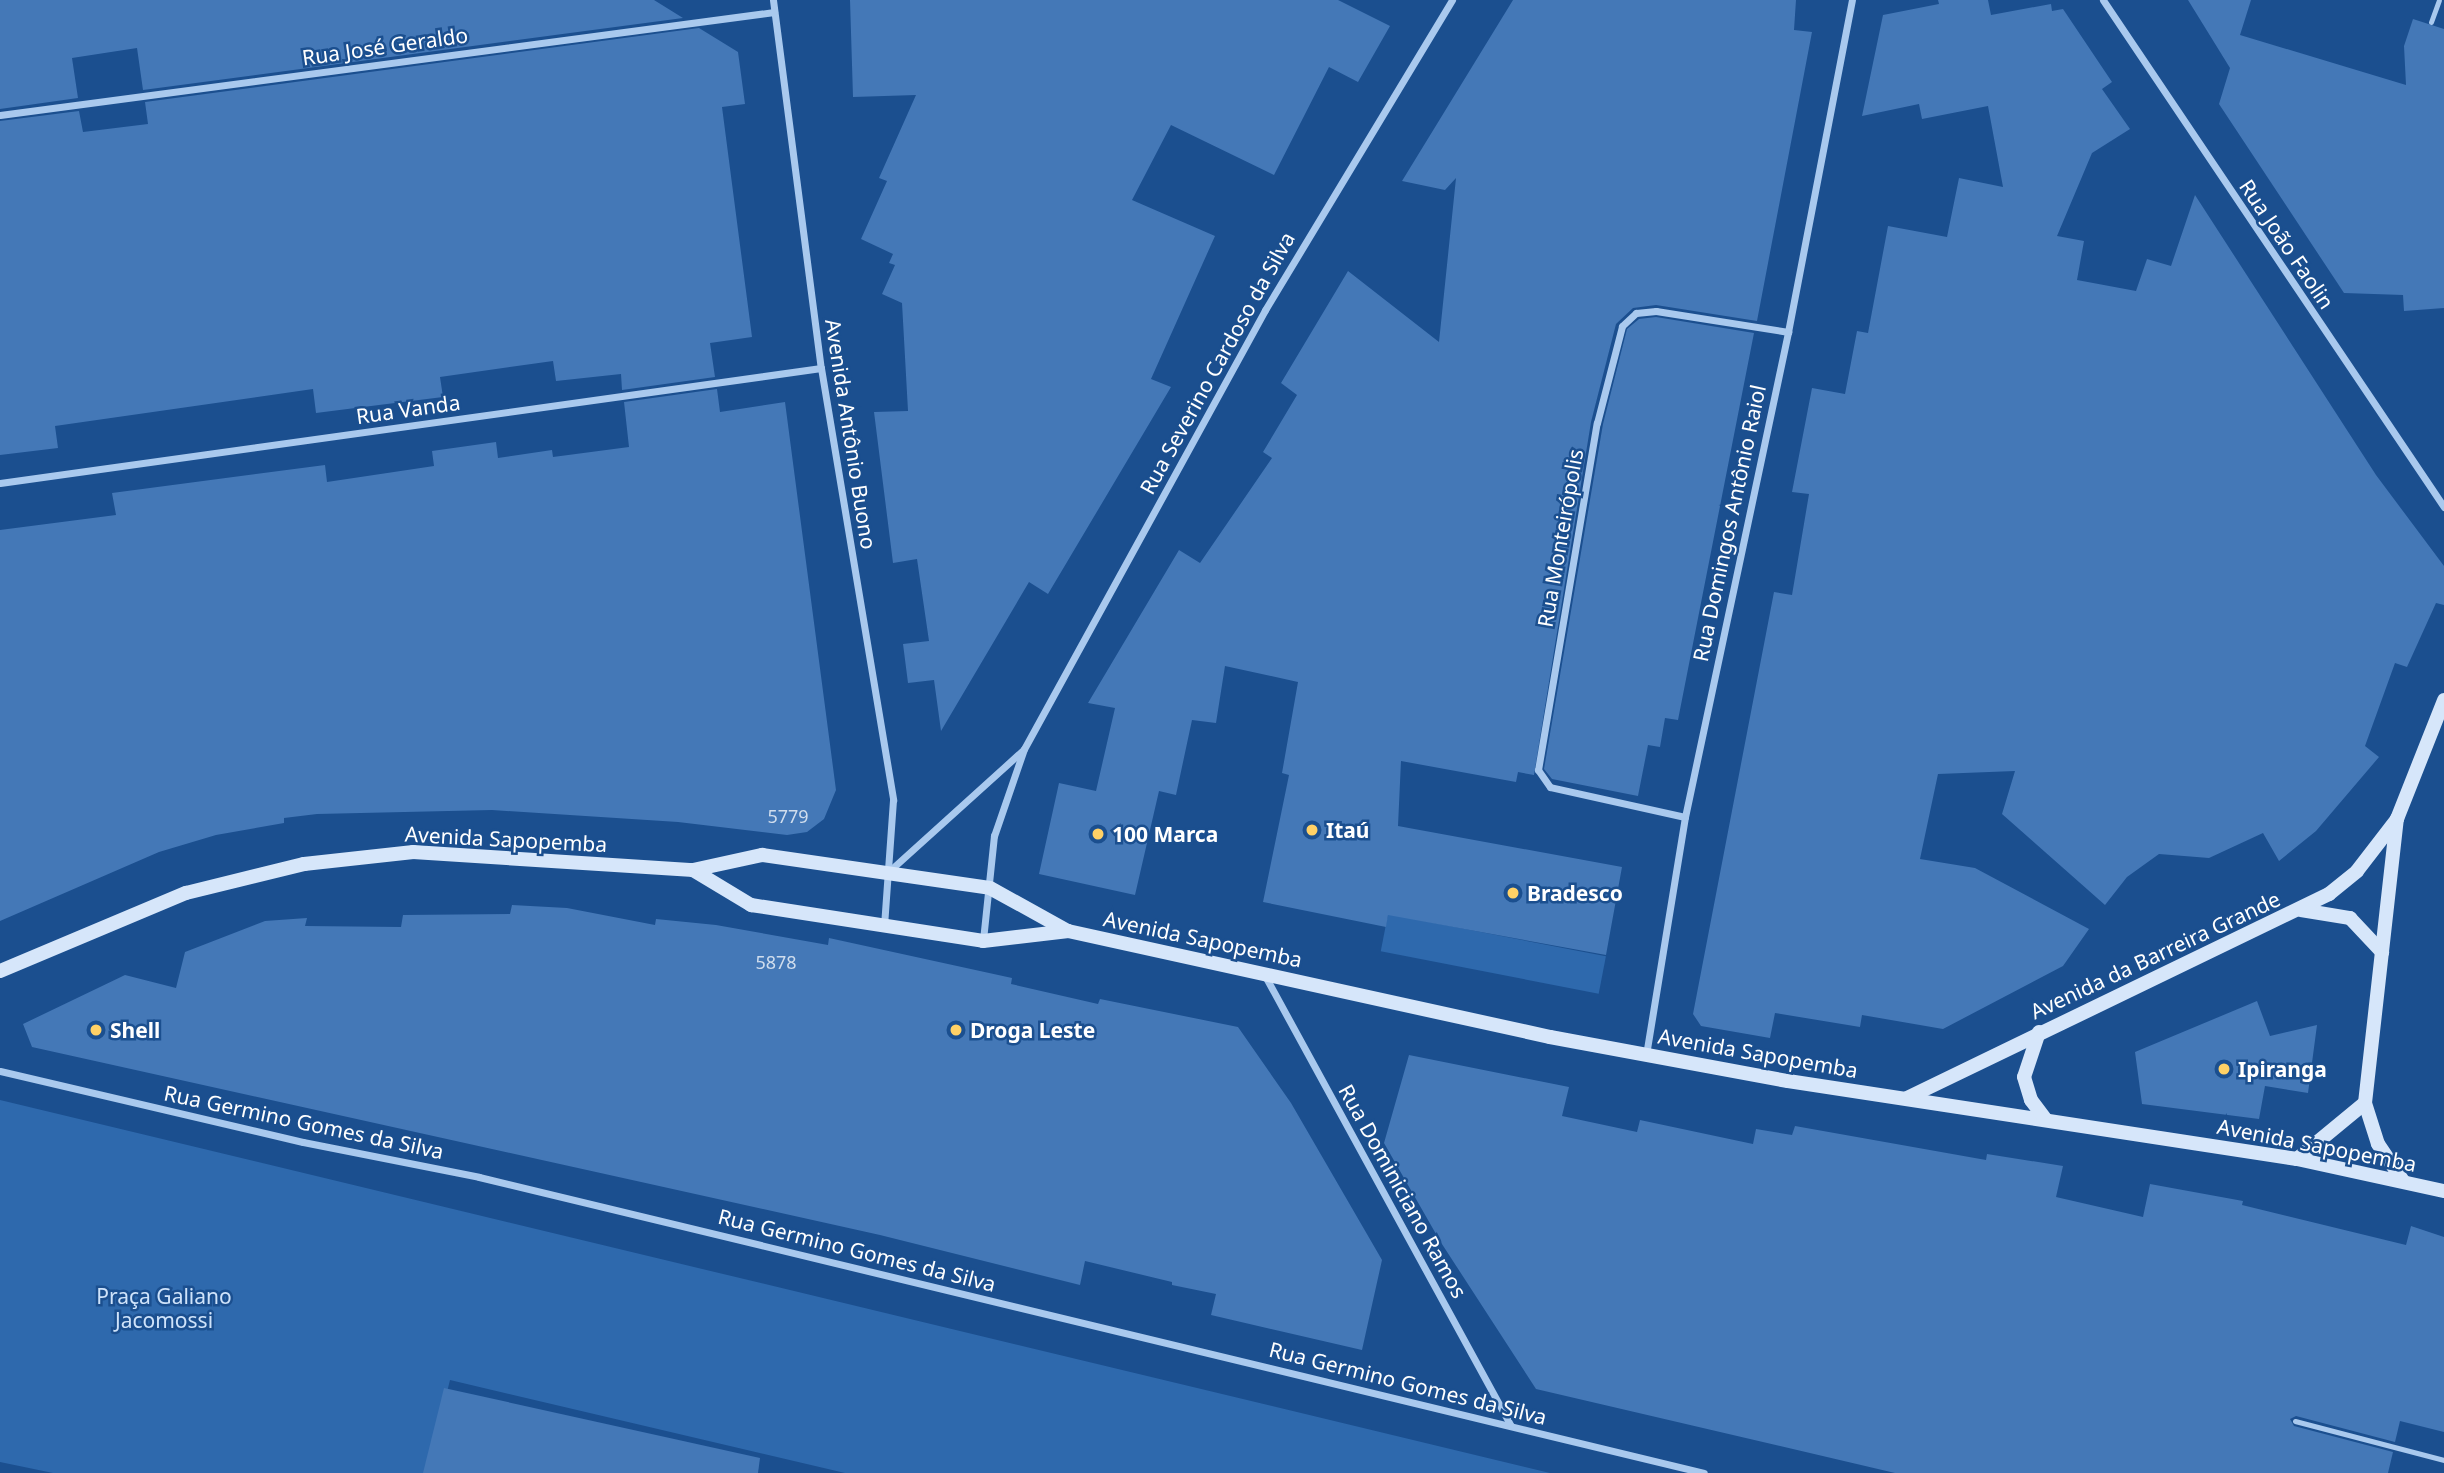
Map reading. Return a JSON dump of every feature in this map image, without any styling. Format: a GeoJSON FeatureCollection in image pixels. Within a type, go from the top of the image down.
{"type":"FeatureCollection","features":[{"type":"Feature","properties":{"kind":"main road","name":"Avenida da Barreira Grande"},"geometry":{"type":"LineString","coordinates":[[2403,1181],[2378,1144],[2365,1103],[2397,819],[2444,700]]}},
{"type":"Feature","properties":{"kind":"main road","name":"Avenida da Barreira Grande"},"geometry":{"type":"LineString","coordinates":[[1907,1098],[2039,1032],[2301,909],[2350,879],[2397,819]]}},
{"type":"Feature","properties":{"kind":"main road","name":"Avenida Sapopemba"},"geometry":{"type":"LineString","coordinates":[[0,971],[186,893],[304,864],[413,852],[693,870],[762,855],[990,888],[1068,931],[1646,1055],[2297,1159],[2444,1191]]}},
{"type":"Feature","properties":{"kind":"main road","name":"Avenida Sapopemba"},"geometry":{"type":"LineString","coordinates":[[693,870],[751,905],[983,941],[1068,931]]}},
{"type":"Feature","properties":{"kind":"main road"},"geometry":{"type":"LineString","coordinates":[[2301,909],[2350,918],[2382,952]]}},
{"type":"Feature","properties":{"kind":"main road"},"geometry":{"type":"LineString","coordinates":[[2039,1032],[2024,1077],[2031,1100],[2046,1119]]}},
{"type":"Feature","properties":{"kind":"main road"},"geometry":{"type":"LineString","coordinates":[[2297,1159],[2365,1103]]}},
{"type":"Feature","properties":{"kind":"street","name":"Avenida Antônio Buono"},"geometry":{"type":"LineString","coordinates":[[773,0],[821,368],[893,800],[884,925]]}},
{"type":"Feature","properties":{"kind":"street","name":"Rua Severino Cardoso da Silva"},"geometry":{"type":"LineString","coordinates":[[983,941],[994,836],[1024,749],[1265,310],[1452,0]]}},
{"type":"Feature","properties":{"kind":"street","name":"Rua Domingos Antônio Raiol"},"geometry":{"type":"LineString","coordinates":[[1646,1055],[1685,817],[1788,332],[1852,0]]}},
{"type":"Feature","properties":{"kind":"street","name":"Rua João Faolin"},"geometry":{"type":"LineString","coordinates":[[2103,0],[2444,507]]}},
{"type":"Feature","properties":{"kind":"street","name":"Rua José Geraldo"},"geometry":{"type":"LineString","coordinates":[[0,116],[774,12]]}},
{"type":"Feature","properties":{"kind":"street","name":"Rua Monteirópolis"},"geometry":{"type":"LineString","coordinates":[[1685,817],[1550,787],[1538,770],[1597,423],[1622,326],[1636,313],[1656,311],[1788,332]]}},
{"type":"Feature","properties":{"kind":"street","name":"Rua Vanda"},"geometry":{"type":"LineString","coordinates":[[0,483],[821,368]]}},
{"type":"Feature","properties":{"kind":"street","name":"Rua Severino Cardoso da Silva"},"geometry":{"type":"LineString","coordinates":[[887,873],[1024,749]]}},
{"type":"Feature","properties":{"kind":"street","name":"Rua Dominiciano Ramos"},"geometry":{"type":"LineString","coordinates":[[1263,973],[1511,1426]]}},
{"type":"Feature","properties":{"kind":"street","name":"Rua Germino Gomes da Silva"},"geometry":{"type":"LineString","coordinates":[[0,1071],[303,1142],[479,1177],[1704,1473]]}},
{"type":"Feature","properties":{"kind":"lane"},"geometry":{"type":"LineString","coordinates":[[2431,22],[2439,0]]}},
{"type":"Feature","properties":{"kind":"lane"},"geometry":{"type":"LineString","coordinates":[[2295,1421],[2444,1460]]}},
{"type":"Feature","properties":{"kind":"green space"},"geometry":{"type":"Polygon","coordinates":[[[1388,914],[1606,956],[1599,994],[1381,951],[1388,914]]]}},
{"type":"Feature","properties":{"kind":"green space","name":"Praça Galiano Jacomossi"},"geometry":{"type":"Polygon","coordinates":[[[0,1100],[1550,1473],[845,1473],[450,1380],[427,1473],[53,1473],[0,1462],[0,1100]]]}},
{"type":"Feature","properties":{"kind":"building"},"geometry":{"type":"Polygon","coordinates":[[[0,0],[654,0],[683,18],[143,90],[137,48],[72,58],[78,98],[0,109],[0,0]]]}},
{"type":"Feature","properties":{"kind":"building"},"geometry":{"type":"Polygon","coordinates":[[[850,0],[1338,0],[1390,26],[1358,82],[1329,67],[1274,175],[1171,125],[1132,200],[1215,236],[1151,379],[1171,387],[1048,594],[1029,582],[941,731],[934,680],[908,683],[903,644],[929,641],[917,559],[893,563],[874,412],[908,411],[902,303],[882,294],[895,265],[889,263],[893,254],[861,239],[887,181],[879,178],[916,95],[853,97],[850,0]]]}},
{"type":"Feature","properties":{"kind":"building"},"geometry":{"type":"Polygon","coordinates":[[[1513,0],[1796,0],[1794,30],[1812,32],[1757,321],[1656,305],[1633,308],[1616,324],[1591,422],[1534,775],[1518,772],[1516,782],[1401,761],[1398,826],[1622,867],[1606,955],[1388,915],[1386,927],[1263,902],[1289,775],[1282,773],[1298,682],[1225,666],[1216,723],[1192,720],[1176,795],[1159,791],[1135,895],[1039,874],[1059,783],[1096,791],[1115,708],[1088,703],[1179,550],[1200,563],[1272,458],[1263,452],[1297,395],[1281,383],[1348,271],[1439,342],[1456,178],[1445,190],[1402,181],[1513,0]]]}},
{"type":"Feature","properties":{"kind":"building"},"geometry":{"type":"Polygon","coordinates":[[[1938,0],[1988,0],[1991,15],[2051,4],[2052,11],[2063,9],[2112,82],[2102,89],[2130,129],[2092,153],[2057,236],[2084,241],[2077,280],[2136,291],[2147,259],[2171,266],[2195,195],[2376,475],[2444,566],[2444,605],[2436,603],[2407,667],[2395,663],[2365,746],[2379,757],[2316,831],[2279,861],[2263,833],[2209,858],[2159,854],[2127,877],[2105,905],[2002,814],[2015,771],[1938,774],[1920,859],[1975,868],[2089,929],[2063,966],[1943,1029],[1862,1015],[1860,1027],[1775,1013],[1770,1038],[1701,1026],[1693,1014],[1774,592],[1792,595],[1809,494],[1792,492],[1812,388],[1845,394],[1857,331],[1868,333],[1888,226],[1947,237],[1959,178],[2003,187],[1988,106],[1922,119],[1919,104],[1862,116],[1883,15],[1939,4],[1938,0]]]}},
{"type":"Feature","properties":{"kind":"building"},"geometry":{"type":"Polygon","coordinates":[[[2188,0],[2251,0],[2240,35],[2406,85],[2404,46],[2413,19],[2444,29],[2444,308],[2404,311],[2403,295],[2344,293],[2219,104],[2230,68],[2188,0]]]}},
{"type":"Feature","properties":{"kind":"building"},"geometry":{"type":"Polygon","coordinates":[[[699,28],[738,52],[745,104],[722,107],[752,337],[710,343],[715,377],[622,390],[621,374],[556,381],[553,361],[440,377],[443,397],[316,413],[313,389],[55,426],[58,448],[0,455],[0,121],[79,111],[83,132],[148,124],[145,102],[699,28]]]}},
{"type":"Feature","properties":{"kind":"building"},"geometry":{"type":"Polygon","coordinates":[[[1656,317],[1754,333],[1678,720],[1665,718],[1660,747],[1648,745],[1638,796],[1552,779],[1544,769],[1603,424],[1627,329],[1639,319],[1656,317]]]}},
{"type":"Feature","properties":{"kind":"building"},"geometry":{"type":"Polygon","coordinates":[[[717,389],[720,412],[785,402],[836,790],[824,819],[807,832],[787,835],[678,822],[492,810],[317,814],[284,818],[284,823],[216,835],[159,852],[0,921],[0,530],[116,515],[112,493],[325,465],[327,482],[434,466],[432,451],[496,442],[498,458],[552,450],[553,457],[629,447],[624,402],[717,389]]]}},
{"type":"Feature","properties":{"kind":"building"},"geometry":{"type":"Polygon","coordinates":[[[512,905],[567,908],[655,925],[656,919],[716,925],[828,945],[829,938],[1012,978],[1011,984],[1098,1004],[1100,999],[1238,1027],[1291,1103],[1382,1260],[1362,1350],[1211,1315],[1216,1294],[1172,1285],[1172,1282],[1085,1261],[1080,1285],[880,1235],[32,1047],[23,1024],[125,975],[176,988],[185,952],[265,921],[307,918],[305,926],[401,927],[403,915],[510,914],[512,905]]]}},
{"type":"Feature","properties":{"kind":"building","name":"Ipiranga"},"geometry":{"type":"Polygon","coordinates":[[[2257,1001],[2270,1036],[2317,1025],[2308,1093],[2265,1086],[2259,1119],[2142,1104],[2135,1052],[2257,1001]]]}},
{"type":"Feature","properties":{"kind":"building"},"geometry":{"type":"Polygon","coordinates":[[[1409,1055],[1569,1087],[1562,1116],[1637,1132],[1640,1120],[1753,1144],[1756,1129],[1792,1135],[1795,1126],[1986,1160],[1987,1154],[2063,1166],[2056,1197],[2143,1217],[2150,1184],[2243,1201],[2242,1205],[2406,1245],[2411,1226],[2444,1237],[2444,1432],[2400,1421],[2395,1442],[2296,1416],[2290,1419],[2294,1426],[2393,1452],[2388,1473],[1895,1473],[1536,1389],[1440,1241],[1384,1143],[1409,1055]]]}},
{"type":"Feature","properties":{"kind":"building"},"geometry":{"type":"Polygon","coordinates":[[[444,1388],[760,1458],[758,1473],[423,1473],[444,1388]]]}},
{"type":"Feature","properties":{"kind":"place","name":"Itaú"},"geometry":{"type":"Point","coordinates":[1312,830]}},
{"type":"Feature","properties":{"kind":"place","name":"100 Marca"},"geometry":{"type":"Point","coordinates":[1098,834]}},
{"type":"Feature","properties":{"kind":"place","name":"Bradesco"},"geometry":{"type":"Point","coordinates":[1513,893]}},
{"type":"Feature","properties":{"kind":"place","name":"Shell"},"geometry":{"type":"Point","coordinates":[96,1030]}},
{"type":"Feature","properties":{"kind":"place","name":"Droga Leste"},"geometry":{"type":"Point","coordinates":[956,1030]}},
{"type":"Feature","properties":{"kind":"place","name":"Ipiranga"},"geometry":{"type":"Point","coordinates":[2224,1069]}}]}
